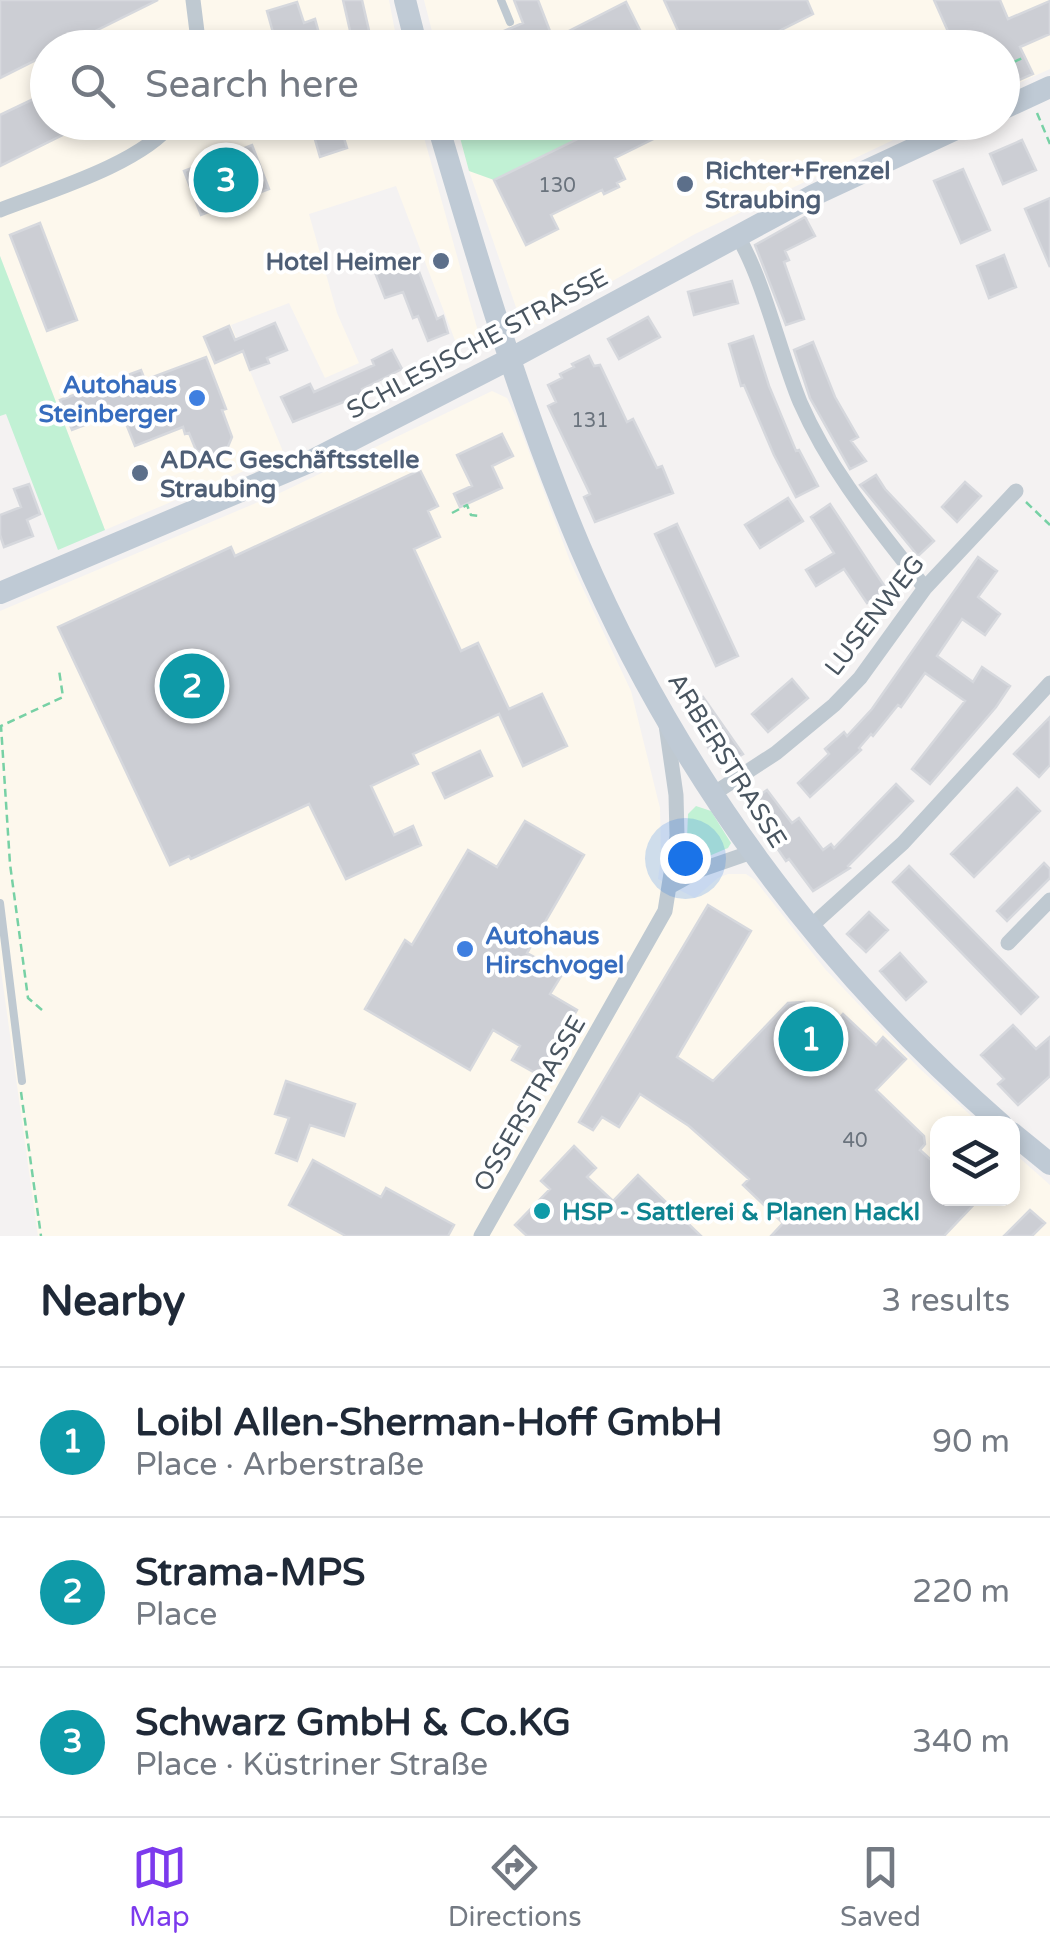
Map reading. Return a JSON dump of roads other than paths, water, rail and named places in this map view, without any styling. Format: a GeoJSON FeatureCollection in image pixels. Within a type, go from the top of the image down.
{"type":"FeatureCollection","features":[{"type":"Feature","properties":{"kind":"street"},"geometry":{"type":"LineString","coordinates":[[193,0],[197,30]]}},
{"type":"Feature","properties":{"kind":"street"},"geometry":{"type":"LineString","coordinates":[[412,1],[414,30]]}},
{"type":"Feature","properties":{"kind":"street"},"geometry":{"type":"LineString","coordinates":[[1020,100],[1050,87]]}},
{"type":"Feature","properties":{"kind":"street"},"geometry":{"type":"LineString","coordinates":[[0,210],[138,153],[156,140]]}},
{"type":"Feature","properties":{"kind":"street","name":"ARBERSTRASSE"},"geometry":{"type":"LineString","coordinates":[[443,140],[510,359],[578,542],[665,718],[752,852],[810,928],[892,1022],[992,1116]]}},
{"type":"Feature","properties":{"kind":"street","name":"SCHLESISCHE STRASSE"},"geometry":{"type":"LineString","coordinates":[[0,593],[260,484],[510,359],[814,195],[932,140]]}},
{"type":"Feature","properties":{"kind":"street"},"geometry":{"type":"LineString","coordinates":[[737,235],[800,402],[831,464],[925,588]]}},
{"type":"Feature","properties":{"kind":"street","name":"LUSENWEG"},"geometry":{"type":"LineString","coordinates":[[713,794],[776,753],[834,705],[860,678],[925,588],[1016,491]]}},
{"type":"Feature","properties":{"kind":"street"},"geometry":{"type":"LineString","coordinates":[[810,928],[903,843],[1050,683]]}},
{"type":"Feature","properties":{"kind":"street","name":"OSSERSTRASSE"},"geometry":{"type":"LineString","coordinates":[[481,1236],[665,911],[671,886],[677,809],[665,718]]}},
{"type":"Feature","properties":{"kind":"street"},"geometry":{"type":"LineString","coordinates":[[671,886],[700,870],[752,852]]}},
{"type":"Feature","properties":{"kind":"street"},"geometry":{"type":"LineString","coordinates":[[1008,943],[1050,900]]}},
{"type":"Feature","properties":{"kind":"street"},"geometry":{"type":"LineString","coordinates":[[1020,1140],[1050,1164]]}},
{"type":"Feature","properties":{"kind":"lane"},"geometry":{"type":"LineString","coordinates":[[501,0],[510,22]]}},
{"type":"Feature","properties":{"kind":"lane"},"geometry":{"type":"LineString","coordinates":[[0,903],[22,1080]]}},
{"type":"Feature","properties":{"kind":"place","name":"Schwarz GmbH & Co.KG"},"geometry":{"type":"Point","coordinates":[226,180]}},
{"type":"Feature","properties":{"kind":"place","name":"Richter+Frenzel Straubing"},"geometry":{"type":"Point","coordinates":[685,184]}},
{"type":"Feature","properties":{"kind":"place","name":"Hotel Heimer"},"geometry":{"type":"Point","coordinates":[441,261]}},
{"type":"Feature","properties":{"kind":"place","name":"Autohaus Steinberger"},"geometry":{"type":"Point","coordinates":[197,398]}},
{"type":"Feature","properties":{"kind":"place","name":"ADAC Geschäftsstelle Straubing"},"geometry":{"type":"Point","coordinates":[140,473]}},
{"type":"Feature","properties":{"kind":"place","name":"Strama-MPS"},"geometry":{"type":"Point","coordinates":[192,686]}},
{"type":"Feature","properties":{"kind":"place","name":"Autohaus Hirschvogel"},"geometry":{"type":"Point","coordinates":[465,949]}},
{"type":"Feature","properties":{"kind":"place","name":"Loibl Allen-Sherman-Hoff GmbH"},"geometry":{"type":"Point","coordinates":[811,1039]}},
{"type":"Feature","properties":{"kind":"place","name":"HSP - Sattlerei & Planen Hackl"},"geometry":{"type":"Point","coordinates":[542,1211]}}]}
